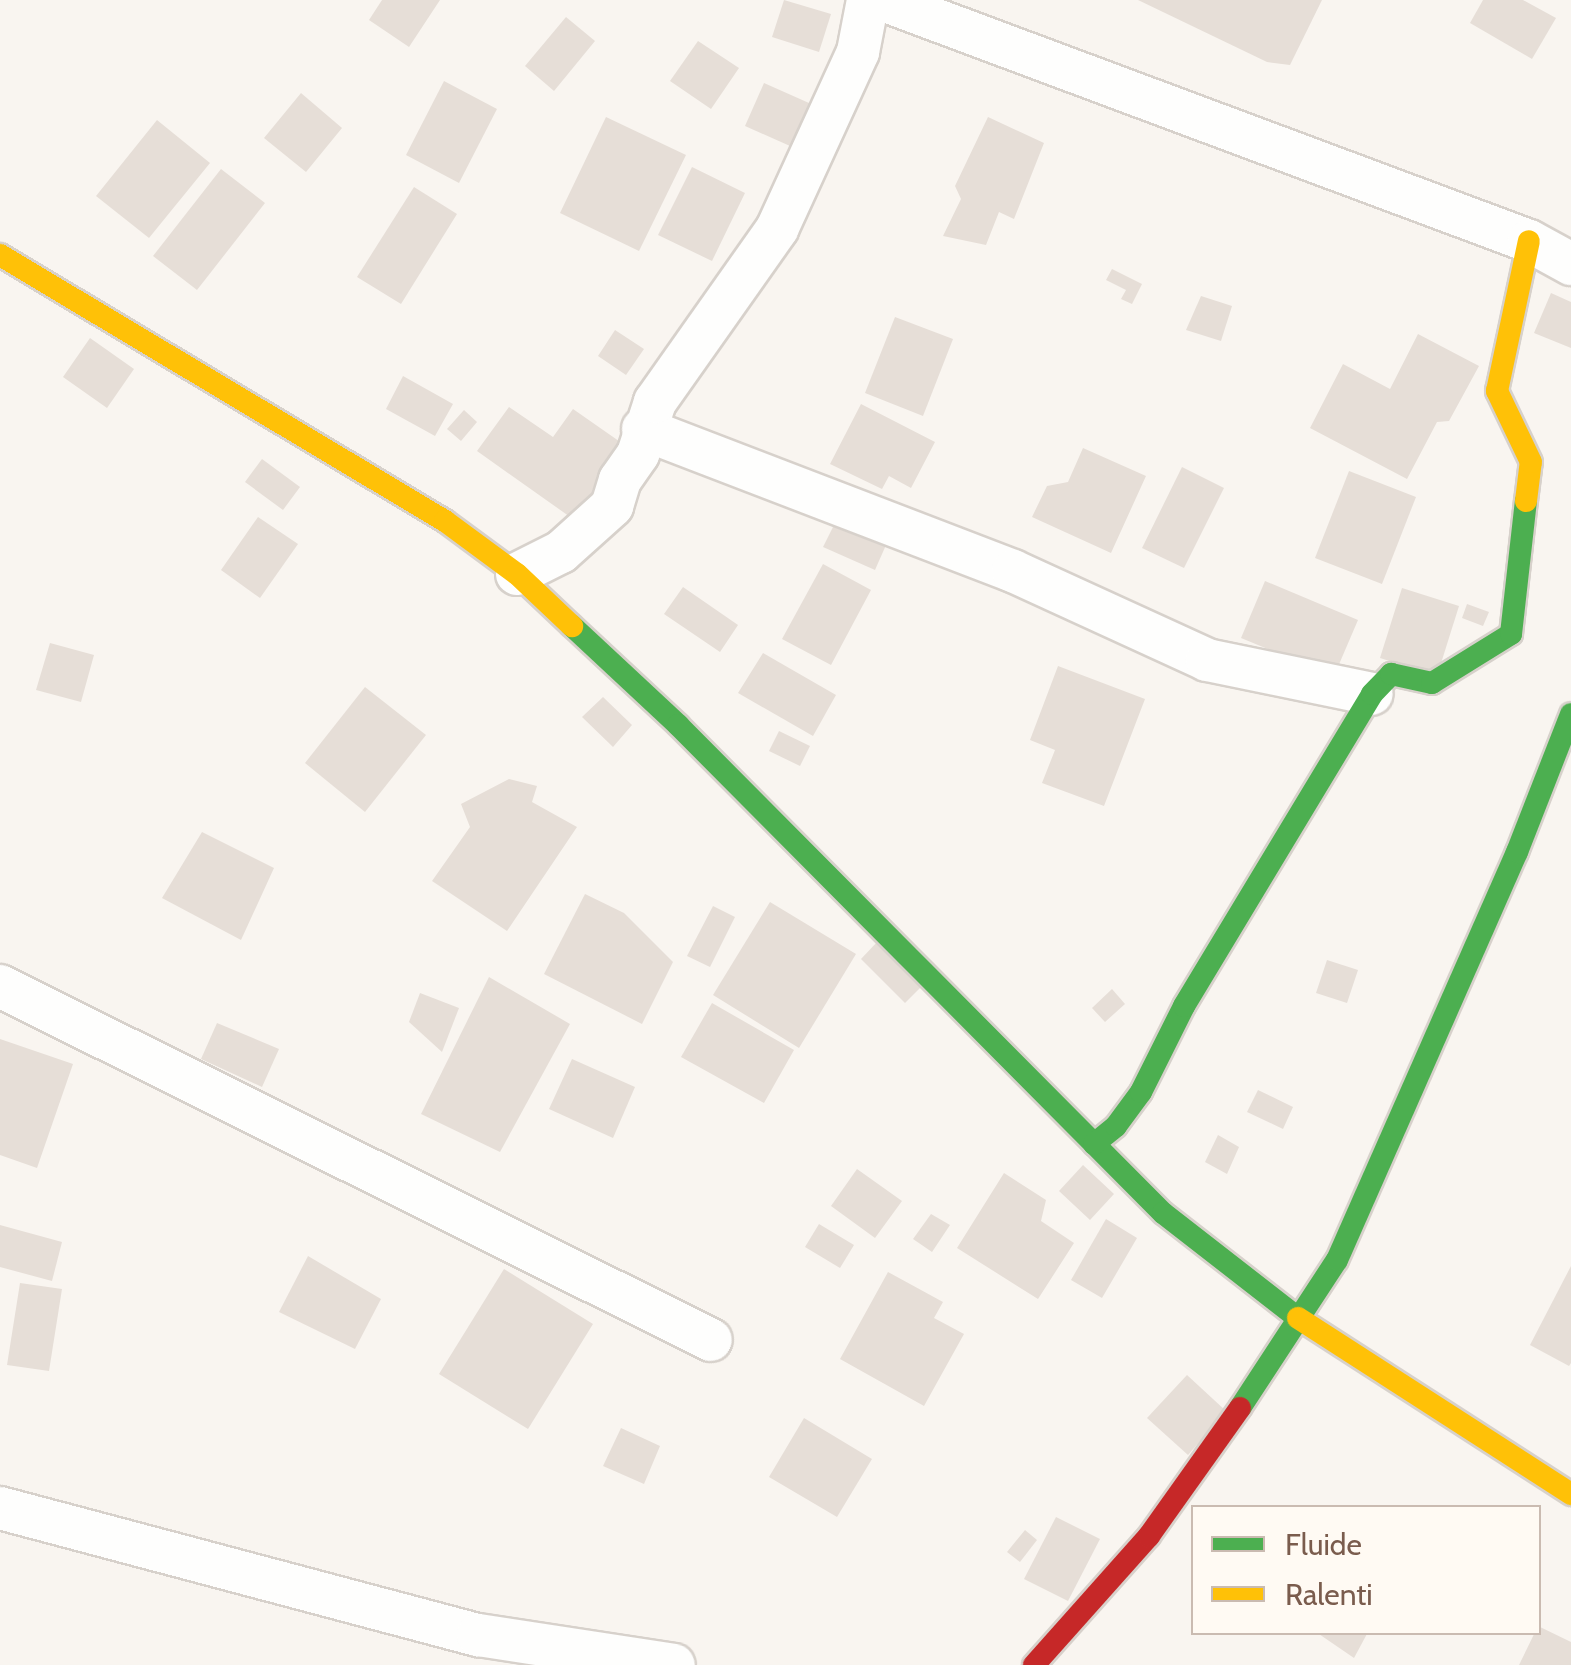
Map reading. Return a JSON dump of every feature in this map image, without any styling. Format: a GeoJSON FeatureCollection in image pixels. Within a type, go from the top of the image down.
{"type":"FeatureCollection","features":[{"type":"Feature","properties":{"kind":"street"},"geometry":{"type":"LineString","coordinates":[[517,574],[561,552],[612,506],[620,480],[638,454],[643,428],[655,402],[778,229],[858,52],[868,0]]}},
{"type":"Feature","properties":{"kind":"street"},"geometry":{"type":"LineString","coordinates":[[883,0],[1529,241],[1571,264]]}},
{"type":"Feature","properties":{"kind":"street"},"geometry":{"type":"LineString","coordinates":[[1094,1144],[1116,1126],[1141,1092],[1184,1006],[1372,694],[1391,674],[1432,683],[1511,634],[1531,462],[1497,391],[1529,241]]}},
{"type":"Feature","properties":{"kind":"street"},"geometry":{"type":"LineString","coordinates":[[0,255],[445,522],[517,574],[678,725],[1163,1213],[1299,1319],[1571,1494]]}},
{"type":"Feature","properties":{"kind":"street"},"geometry":{"type":"LineString","coordinates":[[643,428],[1013,571],[1207,660],[1372,694]]}},
{"type":"Feature","properties":{"kind":"street"},"geometry":{"type":"LineString","coordinates":[[1034,1665],[1149,1536],[1207,1459],[1337,1260],[1413,1095],[1571,714]]}},
{"type":"Feature","properties":{"kind":"street"},"geometry":{"type":"LineString","coordinates":[[0,986],[711,1340]]}},
{"type":"Feature","properties":{"kind":"street"},"geometry":{"type":"LineString","coordinates":[[0,1508],[478,1635],[674,1665]]}},
{"type":"Feature","properties":{"kind":"building"},"geometry":{"type":"Polygon","coordinates":[[[382,0],[440,0],[409,47],[369,20],[382,0]]]}},
{"type":"Feature","properties":{"kind":"building"},"geometry":{"type":"Polygon","coordinates":[[[784,0],[831,14],[819,52],[772,37],[784,0]]]}},
{"type":"Feature","properties":{"kind":"building"},"geometry":{"type":"Polygon","coordinates":[[[1138,0],[1322,0],[1290,65],[1267,62],[1138,0]]]}},
{"type":"Feature","properties":{"kind":"building"},"geometry":{"type":"Polygon","coordinates":[[[1483,0],[1523,0],[1556,18],[1532,59],[1470,23],[1483,0]]]}},
{"type":"Feature","properties":{"kind":"building"},"geometry":{"type":"Polygon","coordinates":[[[566,17],[595,41],[554,91],[525,66],[566,17]]]}},
{"type":"Feature","properties":{"kind":"building"},"geometry":{"type":"Polygon","coordinates":[[[698,41],[739,68],[711,109],[670,81],[698,41]]]}},
{"type":"Feature","properties":{"kind":"building"},"geometry":{"type":"Polygon","coordinates":[[[444,81],[497,109],[459,183],[406,155],[444,81]]]}},
{"type":"Feature","properties":{"kind":"building"},"geometry":{"type":"Polygon","coordinates":[[[764,83],[818,107],[799,150],[745,126],[764,83]]]}},
{"type":"Feature","properties":{"kind":"building"},"geometry":{"type":"Polygon","coordinates":[[[301,93],[342,128],[306,172],[264,138],[301,93]]]}},
{"type":"Feature","properties":{"kind":"building"},"geometry":{"type":"Polygon","coordinates":[[[606,117],[686,155],[639,251],[560,213],[606,117]]]}},
{"type":"Feature","properties":{"kind":"building"},"geometry":{"type":"Polygon","coordinates":[[[988,117],[1044,143],[1014,219],[999,212],[986,245],[943,236],[961,199],[955,186],[988,117]]]}},
{"type":"Feature","properties":{"kind":"building"},"geometry":{"type":"Polygon","coordinates":[[[157,120],[210,163],[149,238],[96,196],[157,120]]]}},
{"type":"Feature","properties":{"kind":"building"},"geometry":{"type":"Polygon","coordinates":[[[692,167],[745,193],[712,261],[658,235],[692,167]]]}},
{"type":"Feature","properties":{"kind":"building"},"geometry":{"type":"Polygon","coordinates":[[[221,169],[265,203],[197,290],[153,256],[221,169]]]}},
{"type":"Feature","properties":{"kind":"building"},"geometry":{"type":"Polygon","coordinates":[[[414,187],[457,214],[401,304],[357,277],[414,187]]]}},
{"type":"Feature","properties":{"kind":"building"},"geometry":{"type":"Polygon","coordinates":[[[1112,269],[1142,284],[1132,304],[1121,299],[1126,290],[1106,280],[1112,269]]]}},
{"type":"Feature","properties":{"kind":"building"},"geometry":{"type":"Polygon","coordinates":[[[1551,293],[1571,302],[1571,348],[1534,333],[1551,293]]]}},
{"type":"Feature","properties":{"kind":"building"},"geometry":{"type":"Polygon","coordinates":[[[1201,296],[1232,306],[1221,341],[1186,330],[1201,296]]]}},
{"type":"Feature","properties":{"kind":"building"},"geometry":{"type":"Polygon","coordinates":[[[895,317],[953,339],[923,416],[865,393],[895,317]]]}},
{"type":"Feature","properties":{"kind":"building"},"geometry":{"type":"Polygon","coordinates":[[[615,330],[644,349],[626,375],[598,356],[615,330]]]}},
{"type":"Feature","properties":{"kind":"building"},"geometry":{"type":"Polygon","coordinates":[[[1418,334],[1479,366],[1449,421],[1437,422],[1407,479],[1310,428],[1343,364],[1390,389],[1418,334]]]}},
{"type":"Feature","properties":{"kind":"building"},"geometry":{"type":"Polygon","coordinates":[[[90,338],[134,369],[107,408],[63,377],[90,338]]]}},
{"type":"Feature","properties":{"kind":"building"},"geometry":{"type":"Polygon","coordinates":[[[403,376],[453,404],[435,436],[386,409],[403,376]]]}},
{"type":"Feature","properties":{"kind":"building"},"geometry":{"type":"Polygon","coordinates":[[[861,404],[935,442],[911,488],[889,476],[882,489],[830,464],[861,404]]]}},
{"type":"Feature","properties":{"kind":"building"},"geometry":{"type":"Polygon","coordinates":[[[509,407],[553,437],[573,409],[626,446],[573,519],[477,451],[509,407]]]}},
{"type":"Feature","properties":{"kind":"building"},"geometry":{"type":"Polygon","coordinates":[[[464,410],[477,422],[461,441],[447,429],[464,410]]]}},
{"type":"Feature","properties":{"kind":"building"},"geometry":{"type":"Polygon","coordinates":[[[1083,448],[1146,476],[1111,553],[1032,517],[1047,486],[1068,482],[1083,448]]]}},
{"type":"Feature","properties":{"kind":"building"},"geometry":{"type":"Polygon","coordinates":[[[262,459],[300,487],[283,510],[245,482],[262,459]]]}},
{"type":"Feature","properties":{"kind":"building"},"geometry":{"type":"Polygon","coordinates":[[[1182,467],[1224,488],[1184,568],[1142,548],[1182,467]]]}},
{"type":"Feature","properties":{"kind":"building"},"geometry":{"type":"Polygon","coordinates":[[[1349,471],[1416,497],[1382,584],[1315,558],[1349,471]]]}},
{"type":"Feature","properties":{"kind":"building"},"geometry":{"type":"Polygon","coordinates":[[[258,517],[298,544],[260,598],[221,570],[258,517]]]}},
{"type":"Feature","properties":{"kind":"building"},"geometry":{"type":"Polygon","coordinates":[[[835,523],[886,545],[875,570],[823,547],[835,523]]]}},
{"type":"Feature","properties":{"kind":"building"},"geometry":{"type":"Polygon","coordinates":[[[823,564],[871,590],[831,665],[782,639],[823,564]]]}},
{"type":"Feature","properties":{"kind":"building"},"geometry":{"type":"Polygon","coordinates":[[[1265,581],[1358,620],[1334,676],[1241,638],[1265,581]]]}},
{"type":"Feature","properties":{"kind":"building"},"geometry":{"type":"Polygon","coordinates":[[[683,587],[738,625],[720,652],[664,614],[683,587]]]}},
{"type":"Feature","properties":{"kind":"building"},"geometry":{"type":"Polygon","coordinates":[[[1402,588],[1459,606],[1437,676],[1380,658],[1402,588]]]}},
{"type":"Feature","properties":{"kind":"building"},"geometry":{"type":"Polygon","coordinates":[[[1467,604],[1489,612],[1483,626],[1462,618],[1467,604]]]}},
{"type":"Feature","properties":{"kind":"building"},"geometry":{"type":"Polygon","coordinates":[[[50,643],[94,655],[81,702],[36,690],[50,643]]]}},
{"type":"Feature","properties":{"kind":"building"},"geometry":{"type":"Polygon","coordinates":[[[763,653],[836,695],[813,736],[738,693],[763,653]]]}},
{"type":"Feature","properties":{"kind":"building"},"geometry":{"type":"Polygon","coordinates":[[[1058,666],[1145,699],[1104,806],[1042,783],[1055,750],[1030,740],[1058,666]]]}},
{"type":"Feature","properties":{"kind":"building"},"geometry":{"type":"Polygon","coordinates":[[[365,687],[426,735],[365,812],[305,763],[365,687]]]}},
{"type":"Feature","properties":{"kind":"building"},"geometry":{"type":"Polygon","coordinates":[[[603,697],[632,725],[613,747],[582,717],[603,697]]]}},
{"type":"Feature","properties":{"kind":"building"},"geometry":{"type":"Polygon","coordinates":[[[779,731],[810,746],[800,766],[769,751],[779,731]]]}},
{"type":"Feature","properties":{"kind":"building"},"geometry":{"type":"Polygon","coordinates":[[[509,779],[537,786],[532,802],[577,827],[507,931],[432,881],[470,827],[461,804],[509,779]]]}},
{"type":"Feature","properties":{"kind":"building"},"geometry":{"type":"Polygon","coordinates":[[[202,832],[274,868],[241,940],[162,898],[202,832]]]}},
{"type":"Feature","properties":{"kind":"building"},"geometry":{"type":"Polygon","coordinates":[[[585,894],[624,913],[673,962],[642,1024],[544,974],[585,894]]]}},
{"type":"Feature","properties":{"kind":"building"},"geometry":{"type":"Polygon","coordinates":[[[770,902],[856,954],[799,1048],[713,995],[770,902]]]}},
{"type":"Feature","properties":{"kind":"building"},"geometry":{"type":"Polygon","coordinates":[[[713,906],[735,917],[710,967],[687,956],[713,906]]]}},
{"type":"Feature","properties":{"kind":"building"},"geometry":{"type":"Polygon","coordinates":[[[878,941],[922,986],[905,1003],[861,959],[878,941]]]}},
{"type":"Feature","properties":{"kind":"building"},"geometry":{"type":"Polygon","coordinates":[[[1327,960],[1358,970],[1347,1003],[1316,993],[1327,960]]]}},
{"type":"Feature","properties":{"kind":"building"},"geometry":{"type":"Polygon","coordinates":[[[489,977],[570,1024],[500,1152],[421,1114],[489,977]]]}},
{"type":"Feature","properties":{"kind":"building"},"geometry":{"type":"Polygon","coordinates":[[[1112,989],[1125,1004],[1105,1022],[1092,1008],[1112,989]]]}},
{"type":"Feature","properties":{"kind":"building"},"geometry":{"type":"Polygon","coordinates":[[[420,993],[459,1008],[442,1052],[409,1022],[420,993]]]}},
{"type":"Feature","properties":{"kind":"building"},"geometry":{"type":"Polygon","coordinates":[[[712,1003],[794,1050],[764,1103],[681,1057],[712,1003]]]}},
{"type":"Feature","properties":{"kind":"building"},"geometry":{"type":"Polygon","coordinates":[[[217,1023],[279,1049],[262,1087],[201,1059],[217,1023]]]}},
{"type":"Feature","properties":{"kind":"building"},"geometry":{"type":"Polygon","coordinates":[[[0,1039],[73,1064],[37,1168],[0,1155],[0,1039]]]}},
{"type":"Feature","properties":{"kind":"building"},"geometry":{"type":"Polygon","coordinates":[[[572,1059],[635,1087],[613,1138],[549,1109],[572,1059]]]}},
{"type":"Feature","properties":{"kind":"building"},"geometry":{"type":"Polygon","coordinates":[[[1258,1090],[1293,1107],[1283,1129],[1247,1112],[1258,1090]]]}},
{"type":"Feature","properties":{"kind":"building"},"geometry":{"type":"Polygon","coordinates":[[[1218,1135],[1239,1147],[1227,1174],[1205,1162],[1218,1135]]]}},
{"type":"Feature","properties":{"kind":"building"},"geometry":{"type":"Polygon","coordinates":[[[1083,1165],[1114,1194],[1090,1220],[1059,1191],[1083,1165]]]}},
{"type":"Feature","properties":{"kind":"building"},"geometry":{"type":"Polygon","coordinates":[[[857,1169],[902,1201],[875,1238],[831,1206],[857,1169]]]}},
{"type":"Feature","properties":{"kind":"building"},"geometry":{"type":"Polygon","coordinates":[[[1004,1173],[1046,1200],[1041,1221],[1074,1243],[1038,1299],[957,1248],[1004,1173]]]}},
{"type":"Feature","properties":{"kind":"building"},"geometry":{"type":"Polygon","coordinates":[[[931,1214],[950,1225],[932,1252],[913,1239],[931,1214]]]}},
{"type":"Feature","properties":{"kind":"building"},"geometry":{"type":"Polygon","coordinates":[[[1106,1219],[1137,1238],[1102,1298],[1071,1280],[1106,1219]]]}},
{"type":"Feature","properties":{"kind":"building"},"geometry":{"type":"Polygon","coordinates":[[[819,1224],[854,1245],[840,1268],[805,1247],[819,1224]]]}},
{"type":"Feature","properties":{"kind":"building"},"geometry":{"type":"Polygon","coordinates":[[[0,1225],[62,1242],[52,1281],[0,1267],[0,1225]]]}},
{"type":"Feature","properties":{"kind":"building"},"geometry":{"type":"Polygon","coordinates":[[[308,1256],[381,1299],[355,1349],[279,1312],[308,1256]]]}},
{"type":"Feature","properties":{"kind":"building"},"geometry":{"type":"Polygon","coordinates":[[[1571,1266],[1571,1363],[1569,1366],[1530,1345],[1571,1266]]]}},
{"type":"Feature","properties":{"kind":"building"},"geometry":{"type":"Polygon","coordinates":[[[504,1269],[593,1324],[528,1429],[439,1374],[504,1269]]]}},
{"type":"Feature","properties":{"kind":"building"},"geometry":{"type":"Polygon","coordinates":[[[888,1272],[943,1302],[934,1318],[964,1334],[924,1406],[840,1359],[888,1272]]]}},
{"type":"Feature","properties":{"kind":"building"},"geometry":{"type":"Polygon","coordinates":[[[20,1283],[62,1289],[49,1371],[7,1365],[20,1283]]]}},
{"type":"Feature","properties":{"kind":"building"},"geometry":{"type":"Polygon","coordinates":[[[1187,1375],[1226,1411],[1188,1455],[1147,1418],[1187,1375]]]}},
{"type":"Feature","properties":{"kind":"building"},"geometry":{"type":"Polygon","coordinates":[[[804,1418],[872,1459],[837,1517],[769,1477],[804,1418]]]}},
{"type":"Feature","properties":{"kind":"building"},"geometry":{"type":"Polygon","coordinates":[[[621,1428],[660,1446],[644,1484],[603,1466],[621,1428]]]}},
{"type":"Feature","properties":{"kind":"building"},"geometry":{"type":"Polygon","coordinates":[[[1056,1517],[1100,1539],[1068,1601],[1024,1579],[1056,1517]]]}},
{"type":"Feature","properties":{"kind":"building"},"geometry":{"type":"Polygon","coordinates":[[[1025,1530],[1037,1540],[1020,1562],[1007,1552],[1025,1530]]]}},
{"type":"Feature","properties":{"kind":"building"},"geometry":{"type":"Polygon","coordinates":[[[1541,1627],[1571,1642],[1571,1665],[1519,1665],[1534,1635],[1541,1635],[1541,1627]]]}},
{"type":"Feature","properties":{"kind":"building"},"geometry":{"type":"Polygon","coordinates":[[[1320,1635],[1366,1635],[1354,1658],[1320,1635]]]}},
{"type":"Feature","properties":{"kind":"traffic: fast"},"geometry":{"type":"LineString","coordinates":[[1094,1144],[1116,1126],[1141,1092],[1184,1006],[1372,694],[1391,674],[1432,683],[1511,634],[1526,501]]}},
{"type":"Feature","properties":{"kind":"traffic: fast"},"geometry":{"type":"LineString","coordinates":[[572,626],[678,725],[1163,1213],[1298,1318]]}},
{"type":"Feature","properties":{"kind":"traffic: fast"},"geometry":{"type":"LineString","coordinates":[[1240,1408],[1337,1260],[1517,852],[1571,714]]}},
{"type":"Feature","properties":{"kind":"traffic: slow"},"geometry":{"type":"LineString","coordinates":[[1526,501],[1531,462],[1497,391],[1529,241]]}},
{"type":"Feature","properties":{"kind":"traffic: slow"},"geometry":{"type":"LineString","coordinates":[[0,255],[445,521],[517,574],[572,626]]}},
{"type":"Feature","properties":{"kind":"traffic: slow"},"geometry":{"type":"LineString","coordinates":[[1298,1318],[1571,1494]]}},
{"type":"Feature","properties":{"kind":"traffic: jam"},"geometry":{"type":"LineString","coordinates":[[1034,1665],[1149,1536],[1240,1408]]}}]}
